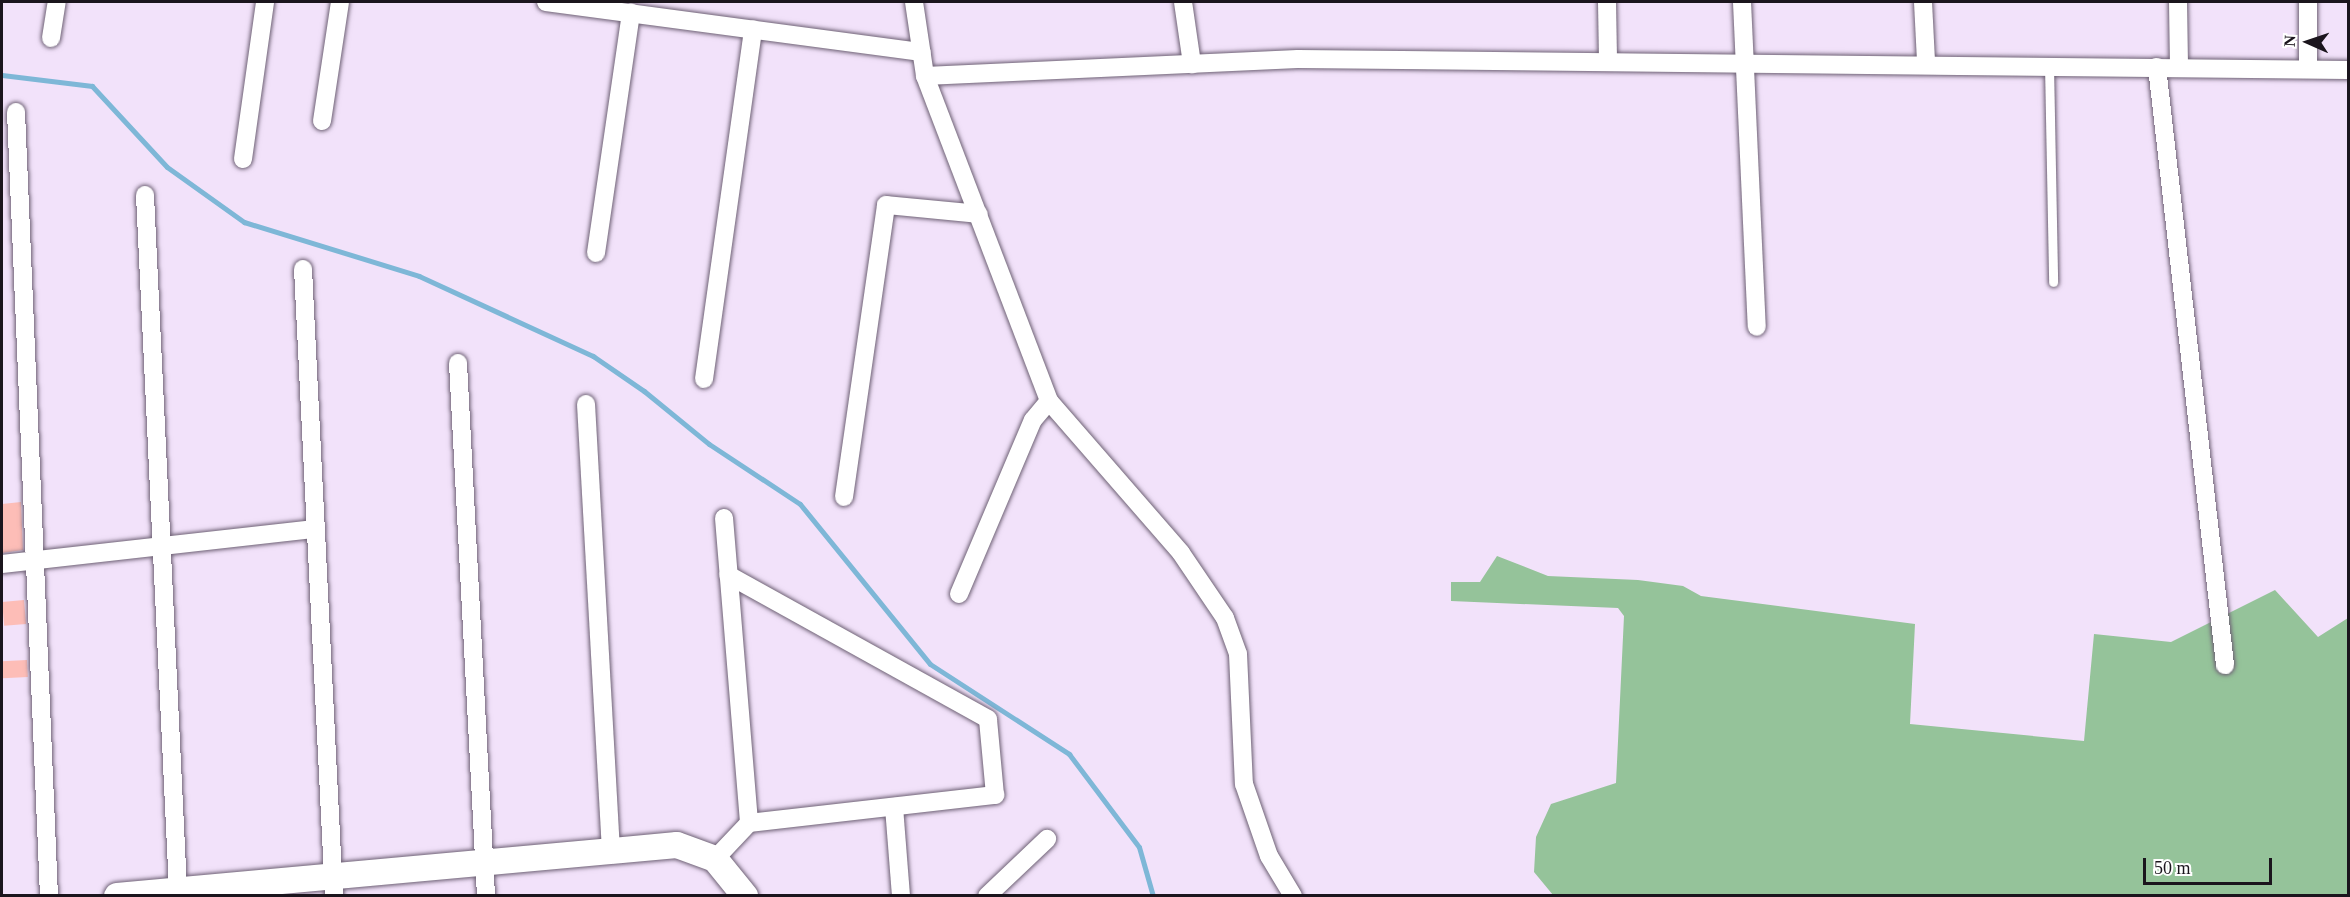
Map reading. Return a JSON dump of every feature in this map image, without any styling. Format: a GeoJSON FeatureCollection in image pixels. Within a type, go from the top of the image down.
{"type":"FeatureCollection","features":[{"type":"Feature","properties":{"kind":"street"},"geometry":{"type":"LineString","coordinates":[[51,38],[57,2]]}},
{"type":"Feature","properties":{"kind":"street"},"geometry":{"type":"LineString","coordinates":[[243,159],[265,2]]}},
{"type":"Feature","properties":{"kind":"street"},"geometry":{"type":"LineString","coordinates":[[322,121],[340,2]]}},
{"type":"Feature","properties":{"kind":"street"},"geometry":{"type":"LineString","coordinates":[[546,2],[922,52]]}},
{"type":"Feature","properties":{"kind":"street"},"geometry":{"type":"LineString","coordinates":[[914,2],[926,76],[1049,401],[1181,553],[1225,618],[1238,654],[1244,784],[1269,856],[1293,896]]}},
{"type":"Feature","properties":{"kind":"street"},"geometry":{"type":"LineString","coordinates":[[1183,2],[1192,64]]}},
{"type":"Feature","properties":{"kind":"street"},"geometry":{"type":"LineString","coordinates":[[1607,2],[1608,61]]}},
{"type":"Feature","properties":{"kind":"street"},"geometry":{"type":"LineString","coordinates":[[1742,2],[1757,327]]}},
{"type":"Feature","properties":{"kind":"street"},"geometry":{"type":"LineString","coordinates":[[1923,2],[1926,62]]}},
{"type":"Feature","properties":{"kind":"street"},"geometry":{"type":"LineString","coordinates":[[2178,2],[2179,67]]}},
{"type":"Feature","properties":{"kind":"street"},"geometry":{"type":"LineString","coordinates":[[2308,2],[2308,69]]}},
{"type":"Feature","properties":{"kind":"street"},"geometry":{"type":"LineString","coordinates":[[596,253],[631,13]]}},
{"type":"Feature","properties":{"kind":"street"},"geometry":{"type":"LineString","coordinates":[[704,379],[753,29]]}},
{"type":"Feature","properties":{"kind":"street"},"geometry":{"type":"LineString","coordinates":[[926,76],[1298,58],[1926,62],[2349,70]]}},
{"type":"Feature","properties":{"kind":"street"},"geometry":{"type":"LineString","coordinates":[[2157,67],[2225,665]]}},
{"type":"Feature","properties":{"kind":"street"},"geometry":{"type":"LineString","coordinates":[[16,111],[10,172],[34,561],[49,896]]}},
{"type":"Feature","properties":{"kind":"street"},"geometry":{"type":"LineString","coordinates":[[145,195],[178,889]]}},
{"type":"Feature","properties":{"kind":"street"},"geometry":{"type":"LineString","coordinates":[[844,497],[886,205],[979,214]]}},
{"type":"Feature","properties":{"kind":"street"},"geometry":{"type":"LineString","coordinates":[[303,269],[333,886]]}},
{"type":"Feature","properties":{"kind":"street"},"geometry":{"type":"LineString","coordinates":[[458,363],[486,896]]}},
{"type":"Feature","properties":{"kind":"street"},"geometry":{"type":"LineString","coordinates":[[959,594],[1033,420],[1049,401]]}},
{"type":"Feature","properties":{"kind":"street"},"geometry":{"type":"LineString","coordinates":[[586,404],[611,851]]}},
{"type":"Feature","properties":{"kind":"street"},"geometry":{"type":"LineString","coordinates":[[724,518],[748,823]]}},
{"type":"Feature","properties":{"kind":"street"},"geometry":{"type":"LineString","coordinates":[[2,564],[315,529]]}},
{"type":"Feature","properties":{"kind":"street"},"geometry":{"type":"LineString","coordinates":[[715,859],[748,823],[995,795],[988,718],[729,575]]}},
{"type":"Feature","properties":{"kind":"street"},"geometry":{"type":"LineString","coordinates":[[894,807],[901,896]]}},
{"type":"Feature","properties":{"kind":"street"},"geometry":{"type":"LineString","coordinates":[[987,896],[1047,839]]}},
{"type":"Feature","properties":{"kind":"street"},"geometry":{"type":"LineString","coordinates":[[117,896],[178,889],[333,886],[484,863],[677,845],[715,859],[745,896]]}},
{"type":"Feature","properties":{"kind":"lane"},"geometry":{"type":"LineString","coordinates":[[2049,64],[2053,282]]}},
{"type":"Feature","properties":{"kind":"green space"},"geometry":{"type":"Polygon","coordinates":[[[1497,556],[1548,576],[1638,580],[1683,586],[1701,596],[1915,624],[1910,724],[2084,741],[2094,634],[2171,642],[2275,590],[2318,637],[2348,618],[2348,895],[1553,895],[1534,872],[1536,837],[1551,804],[1616,783],[1624,616],[1618,608],[1451,601],[1451,582],[1480,582],[1497,556]]]}},
{"type":"Feature","properties":{"kind":"building"},"geometry":{"type":"Polygon","coordinates":[[[21,502],[23,550],[2,553],[2,504],[21,502]]]}},
{"type":"Feature","properties":{"kind":"building"},"geometry":{"type":"Polygon","coordinates":[[[24,600],[26,624],[4,626],[2,602],[24,600]]]}},
{"type":"Feature","properties":{"kind":"building"},"geometry":{"type":"Polygon","coordinates":[[[27,660],[28,677],[3,678],[2,661],[27,660]]]}},
{"type":"Feature","properties":{"kind":"waterway"},"geometry":{"type":"LineString","coordinates":[[2,75],[92,86],[167,167],[244,222],[419,276],[593,356],[644,391],[709,444],[800,504],[930,664],[1069,754],[1139,847],[1153,896]]}}]}
